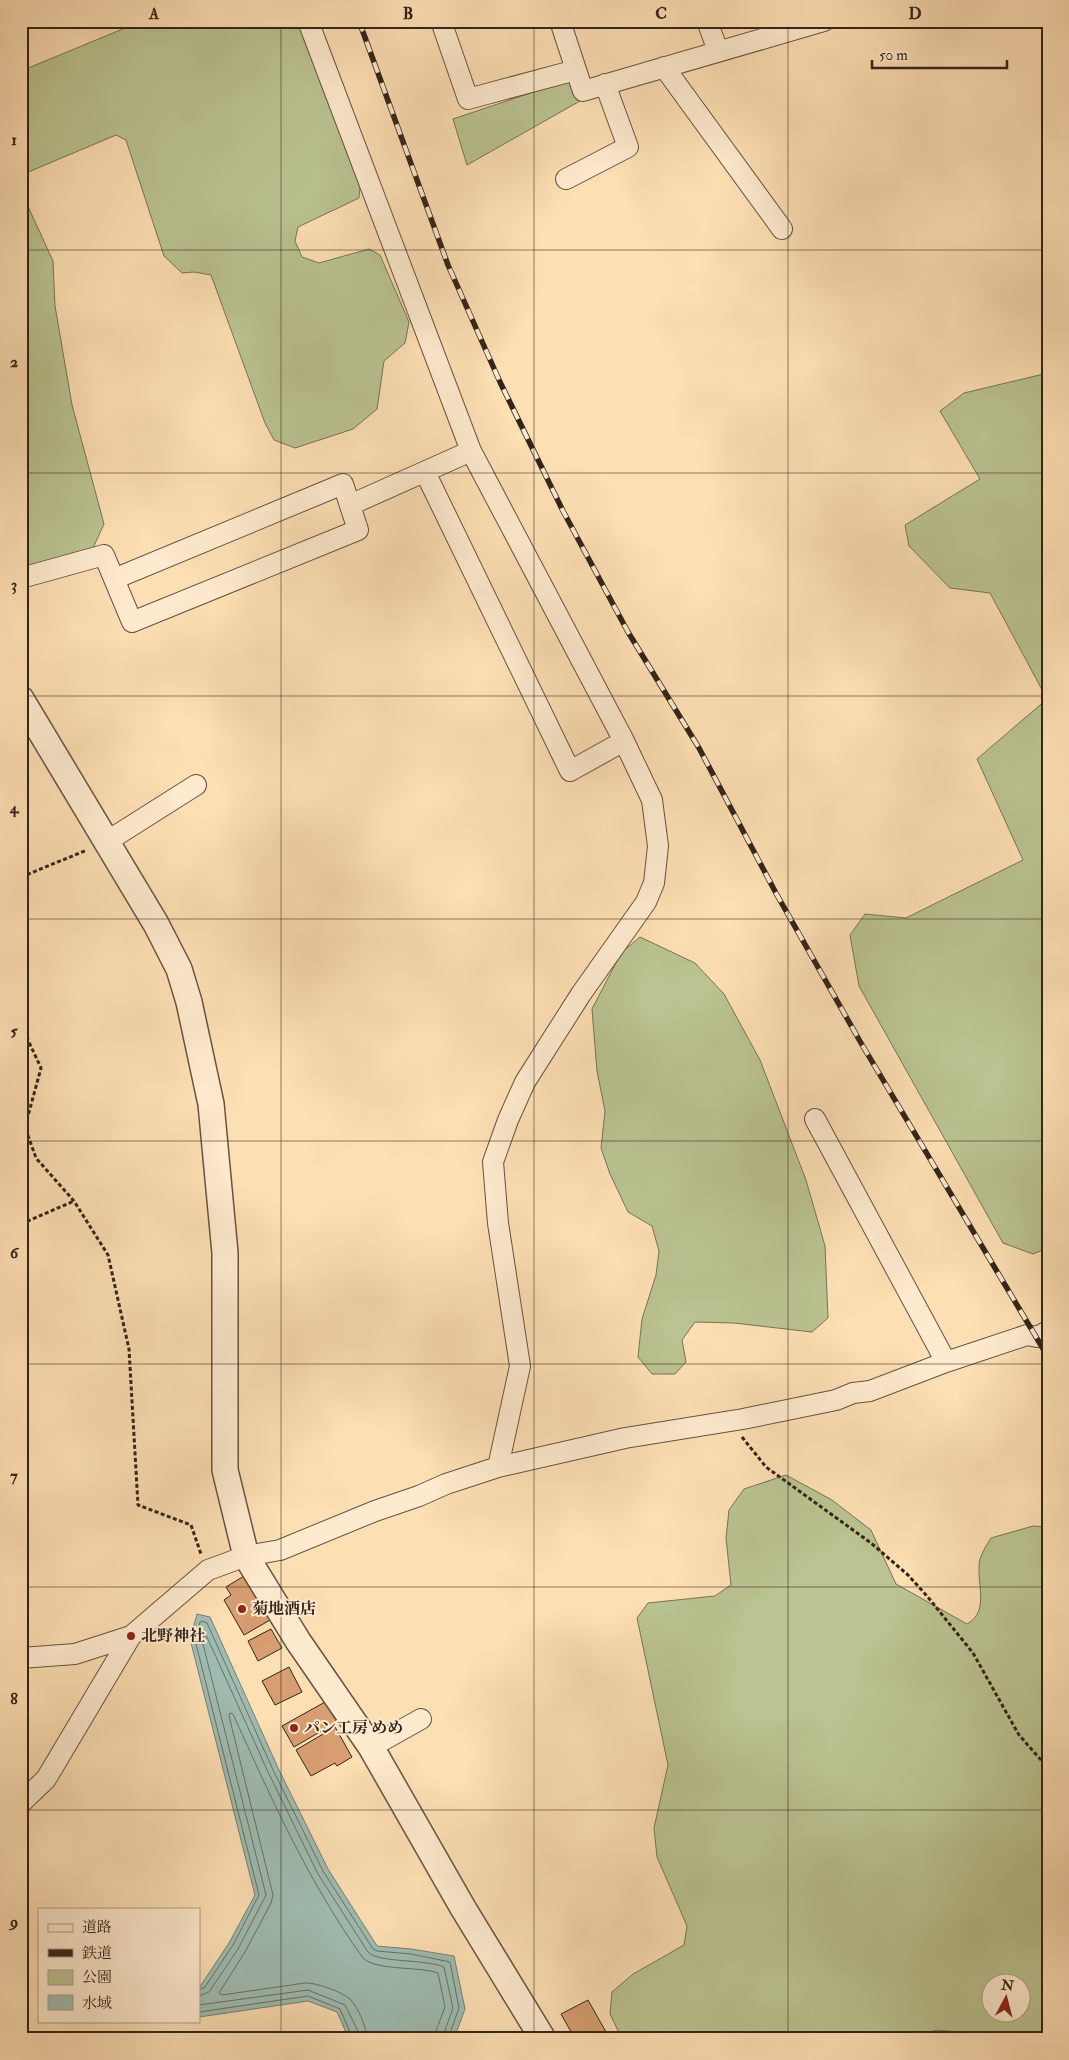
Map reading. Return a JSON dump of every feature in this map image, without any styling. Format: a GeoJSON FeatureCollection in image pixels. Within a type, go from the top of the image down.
{"type":"FeatureCollection","features":[{"type":"Feature","properties":{"kind":"street"},"geometry":{"type":"LineString","coordinates":[[308,21],[471,450],[624,741],[652,800],[658,846],[654,883],[646,902],[581,994],[525,1082],[508,1120],[493,1162],[498,1223],[520,1366],[498,1467]]}},
{"type":"Feature","properties":{"kind":"street"},"geometry":{"type":"LineString","coordinates":[[441,21],[468,100],[576,70]]}},
{"type":"Feature","properties":{"kind":"street"},"geometry":{"type":"LineString","coordinates":[[560,21],[583,91],[816,22]]}},
{"type":"Feature","properties":{"kind":"street"},"geometry":{"type":"LineString","coordinates":[[707,21],[718,51]]}},
{"type":"Feature","properties":{"kind":"street"},"geometry":{"type":"LineString","coordinates":[[664,67],[782,230]]}},
{"type":"Feature","properties":{"kind":"street"},"geometry":{"type":"LineString","coordinates":[[566,180],[628,147],[605,84]]}},
{"type":"Feature","properties":{"kind":"street"},"geometry":{"type":"LineString","coordinates":[[350,506],[471,450]]}},
{"type":"Feature","properties":{"kind":"street"},"geometry":{"type":"LineString","coordinates":[[425,472],[570,771],[624,741]]}},
{"type":"Feature","properties":{"kind":"street"},"geometry":{"type":"LineString","coordinates":[[21,578],[104,555],[114,579],[132,622],[358,530],[343,484],[114,579]]}},
{"type":"Feature","properties":{"kind":"street"},"geometry":{"type":"LineString","coordinates":[[21,699],[156,924],[179,969],[189,1002],[211,1104],[225,1253],[225,1470],[246,1556],[298,1641],[371,1747],[463,1908],[543,2039]]}},
{"type":"Feature","properties":{"kind":"street"},"geometry":{"type":"LineString","coordinates":[[106,842],[196,785]]}},
{"type":"Feature","properties":{"kind":"street"},"geometry":{"type":"LineString","coordinates":[[815,1118],[946,1362]]}},
{"type":"Feature","properties":{"kind":"street"},"geometry":{"type":"LineString","coordinates":[[21,1803],[46,1780],[131,1636],[208,1570],[246,1556],[280,1550],[374,1511],[498,1467],[625,1438],[836,1400],[1027,1335],[1037,1337],[1048,1331]]}},
{"type":"Feature","properties":{"kind":"street"},"geometry":{"type":"LineString","coordinates":[[21,1658],[75,1654],[131,1636]]}},
{"type":"Feature","properties":{"kind":"street"},"geometry":{"type":"LineString","coordinates":[[371,1747],[421,1719]]}},
{"type":"Feature","properties":{"kind":"path"},"geometry":{"type":"LineString","coordinates":[[21,876],[106,842]]}},
{"type":"Feature","properties":{"kind":"path"},"geometry":{"type":"LineString","coordinates":[[21,1025],[41,1068],[25,1127],[36,1158],[74,1200],[108,1255],[129,1349],[138,1505],[191,1525],[208,1570]]}},
{"type":"Feature","properties":{"kind":"path"},"geometry":{"type":"LineString","coordinates":[[21,1224],[74,1200]]}},
{"type":"Feature","properties":{"kind":"path"},"geometry":{"type":"LineString","coordinates":[[729,1420],[766,1467],[871,1543],[908,1574],[973,1654],[1019,1735],[1048,1768]]}},
{"type":"Feature","properties":{"kind":"green space"},"geometry":{"type":"Polygon","coordinates":[[[131,21],[298,21],[360,187],[359,198],[298,227],[295,241],[302,257],[319,263],[369,249],[380,255],[409,322],[405,343],[384,361],[377,409],[353,429],[295,448],[274,440],[265,423],[211,275],[194,272],[182,273],[164,256],[126,140],[116,135],[26,173],[21,187],[21,71],[130,26],[131,21]]]}},
{"type":"Feature","properties":{"kind":"green space"},"geometry":{"type":"Polygon","coordinates":[[[575,78],[580,101],[467,165],[453,119],[575,78]]]}},
{"type":"Feature","properties":{"kind":"green space"},"geometry":{"type":"Polygon","coordinates":[[[21,191],[53,261],[55,306],[72,405],[104,524],[93,548],[21,568],[21,191]]]}},
{"type":"Feature","properties":{"kind":"green space"},"geometry":{"type":"Polygon","coordinates":[[[1048,373],[1048,1078],[1046,1079],[1043,1106],[1048,1110],[1048,1248],[1033,1254],[1003,1243],[859,986],[850,935],[865,914],[906,918],[1023,860],[977,759],[1047,699],[990,593],[950,588],[909,546],[905,525],[980,479],[940,411],[964,393],[1048,373]]]}},
{"type":"Feature","properties":{"kind":"green space"},"geometry":{"type":"Polygon","coordinates":[[[640,937],[695,963],[724,994],[760,1060],[806,1180],[825,1246],[828,1318],[812,1332],[734,1323],[695,1322],[682,1340],[686,1362],[675,1374],[652,1374],[638,1357],[642,1319],[656,1275],[659,1251],[652,1226],[628,1212],[610,1174],[601,1148],[605,1111],[597,1071],[592,1009],[621,953],[640,937]]]}},
{"type":"Feature","properties":{"kind":"green space"},"geometry":{"type":"Polygon","coordinates":[[[786,1475],[832,1500],[871,1530],[896,1584],[967,1624],[974,1618],[980,1604],[980,1559],[991,1538],[1033,1526],[1048,1527],[1048,2039],[1001,2039],[990,2035],[937,2030],[898,2039],[622,2039],[610,2014],[612,1992],[633,1974],[684,1945],[687,1926],[657,1857],[654,1828],[668,1765],[637,1618],[648,1603],[715,1596],[731,1585],[726,1538],[729,1510],[744,1489],[786,1475]]]}},
{"type":"Feature","properties":{"kind":"water"},"geometry":{"type":"Polygon","coordinates":[[[197,1614],[210,1617],[279,1770],[328,1869],[377,1946],[454,1956],[465,2009],[455,2036],[447,2039],[349,2039],[337,2012],[308,2001],[200,2017],[200,1986],[229,1943],[255,1895],[190,1639],[197,1614]]]}},
{"type":"Feature","properties":{"kind":"building"},"geometry":{"type":"Polygon","coordinates":[[[244,1576],[270,1620],[244,1635],[224,1600],[231,1595],[226,1587],[244,1576]]]}},
{"type":"Feature","properties":{"kind":"building"},"geometry":{"type":"Polygon","coordinates":[[[271,1629],[282,1648],[258,1661],[248,1641],[271,1629]]]}},
{"type":"Feature","properties":{"kind":"building"},"geometry":{"type":"Polygon","coordinates":[[[289,1667],[302,1692],[275,1705],[262,1681],[289,1667]]]}},
{"type":"Feature","properties":{"kind":"building"},"geometry":{"type":"Polygon","coordinates":[[[325,1702],[337,1722],[294,1747],[282,1726],[325,1702]]]}},
{"type":"Feature","properties":{"kind":"building"},"geometry":{"type":"Polygon","coordinates":[[[335,1727],[352,1757],[337,1766],[335,1763],[311,1776],[296,1750],[335,1727]]]}},
{"type":"Feature","properties":{"kind":"building"},"geometry":{"type":"Polygon","coordinates":[[[588,2000],[610,2039],[575,2039],[561,2014],[588,2000]]]}},
{"type":"Feature","properties":{"kind":"railway"},"geometry":{"type":"LineString","coordinates":[[359,21],[448,265],[500,382],[563,511],[628,632],[699,748],[777,895],[861,1043],[1048,1357]]}},
{"type":"Feature","properties":{"kind":"place","name":"菊地酒店"},"geometry":{"type":"Point","coordinates":[242,1609]}},
{"type":"Feature","properties":{"kind":"place","name":"北野神社"},"geometry":{"type":"Point","coordinates":[131,1636]}},
{"type":"Feature","properties":{"kind":"place","name":"パン工房 めめ"},"geometry":{"type":"Point","coordinates":[294,1728]}}]}
